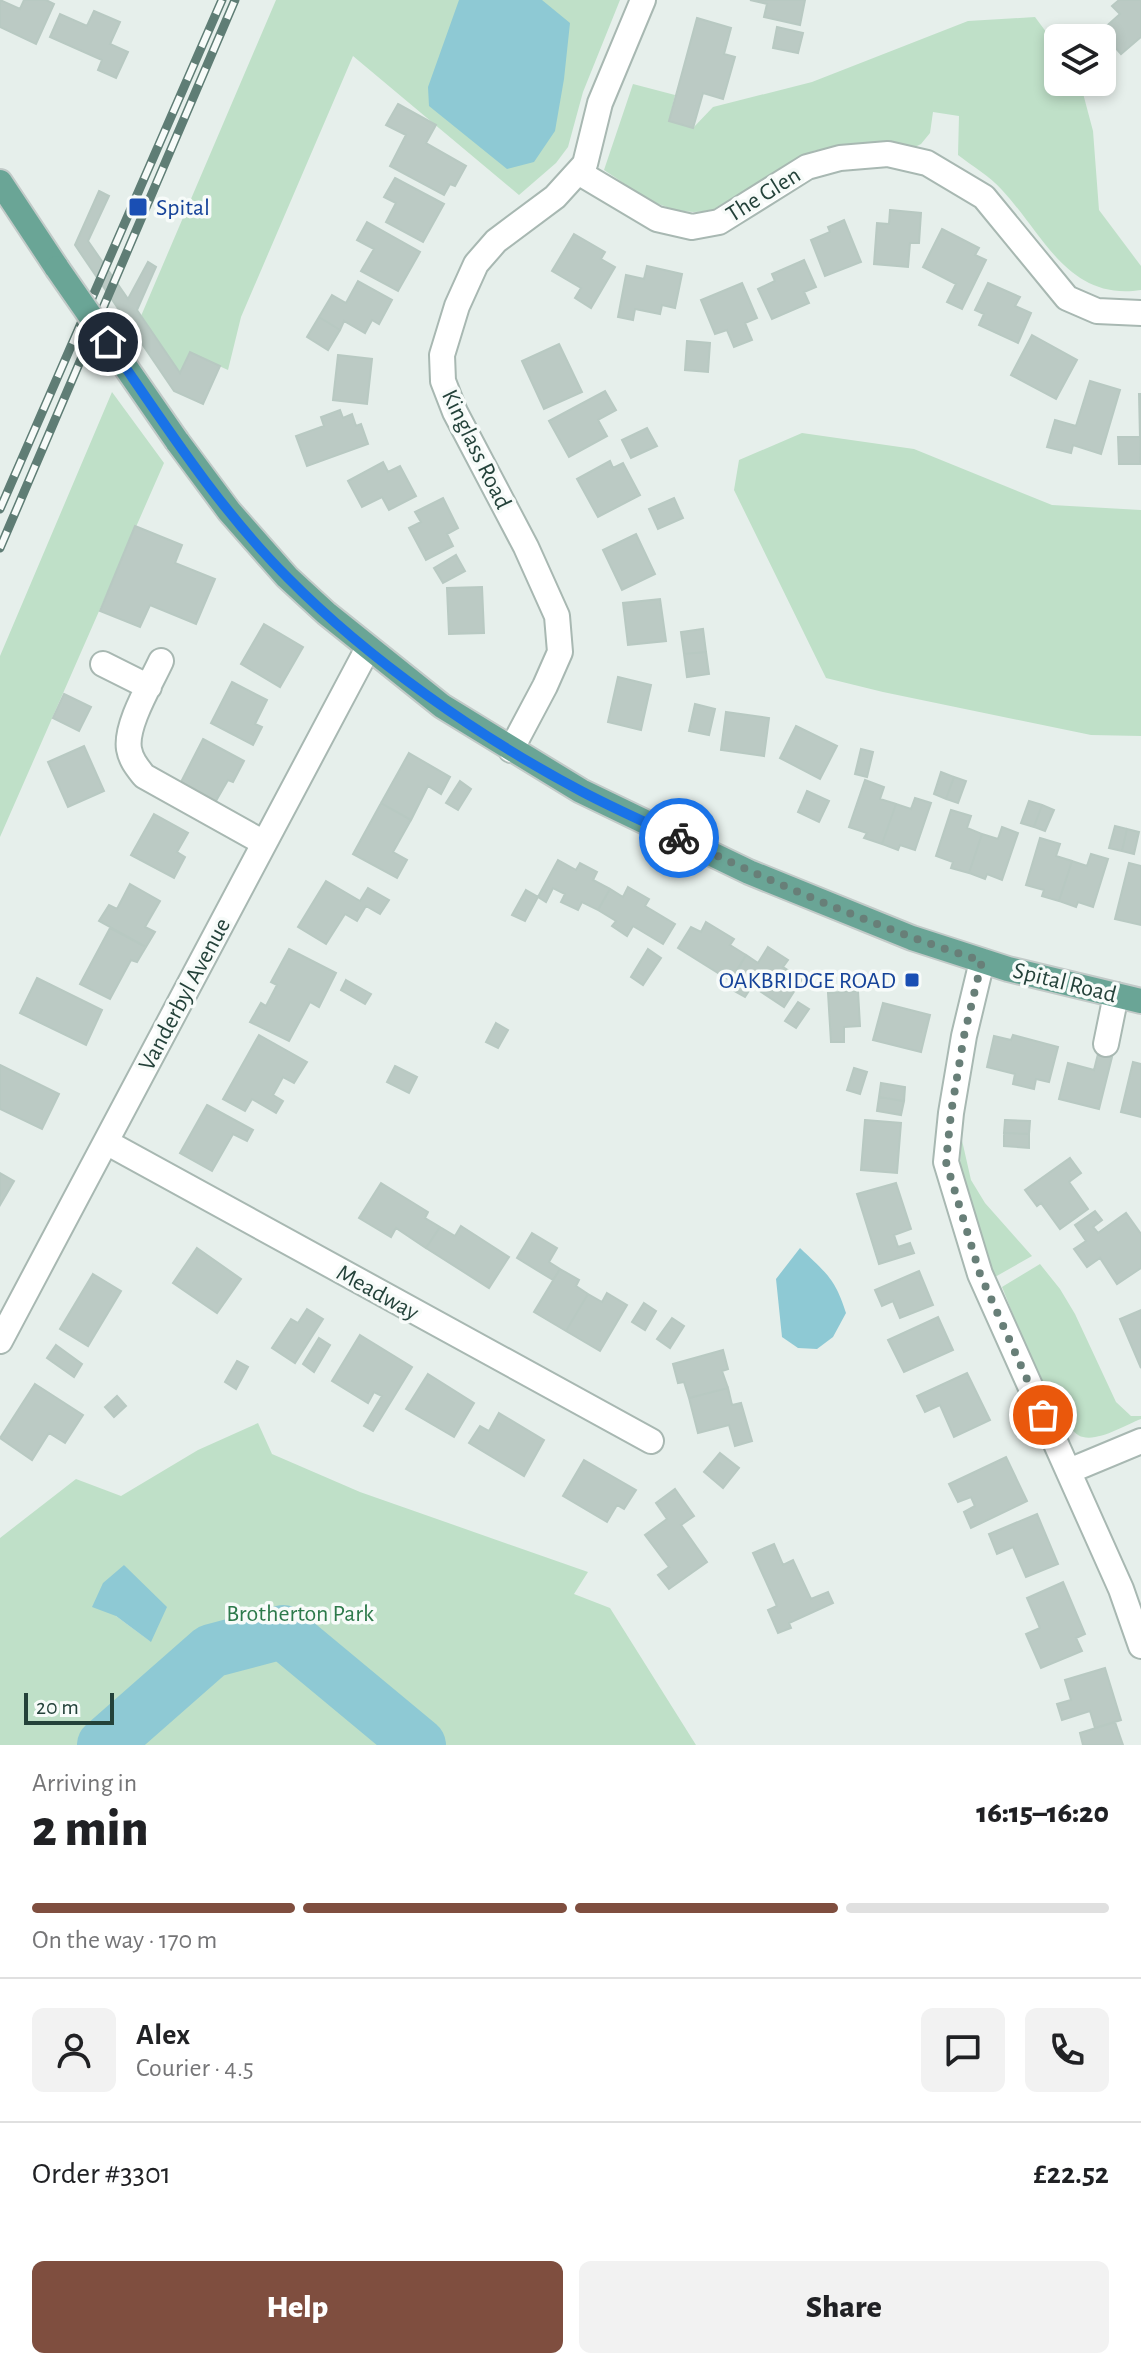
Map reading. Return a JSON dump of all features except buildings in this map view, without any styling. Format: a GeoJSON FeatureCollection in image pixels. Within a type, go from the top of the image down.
{"type":"FeatureCollection","features":[{"type":"Feature","properties":{"kind":"main road","name":"Spital Road"},"geometry":{"type":"LineString","coordinates":[[0,182],[177,441],[229,511],[287,577],[368,648],[442,706],[581,791],[749,872],[912,938],[982,961],[1141,1001]]}},
{"type":"Feature","properties":{"kind":"street","name":"Kinglass Road"},"geometry":{"type":"LineString","coordinates":[[511,750],[560,652],[557,616],[526,547],[455,412],[443,381],[442,355],[457,306],[476,264],[496,241],[555,197],[585,164],[600,103],[643,0]]}},
{"type":"Feature","properties":{"kind":"street","name":"The Glen"},"geometry":{"type":"LineString","coordinates":[[578,172],[657,219],[692,227],[719,222],[807,167],[840,158],[888,154],[927,163],[984,197],[1067,298],[1097,311],[1141,313]]}},
{"type":"Feature","properties":{"kind":"street","name":"Vanderbyl Avenue"},"geometry":{"type":"LineString","coordinates":[[0,1341],[368,648]]}},
{"type":"Feature","properties":{"kind":"street"},"geometry":{"type":"LineString","coordinates":[[161,661],[131,733],[128,745],[133,762],[144,776],[264,843]]}},
{"type":"Feature","properties":{"kind":"street"},"geometry":{"type":"LineString","coordinates":[[103,664],[149,687]]}},
{"type":"Feature","properties":{"kind":"street"},"geometry":{"type":"LineString","coordinates":[[982,961],[961,1052],[946,1162],[980,1274],[1121,1589],[1141,1646]]}},
{"type":"Feature","properties":{"kind":"street"},"geometry":{"type":"LineString","coordinates":[[1106,1044],[1116,995]]}},
{"type":"Feature","properties":{"kind":"street","name":"Meadway"},"geometry":{"type":"LineString","coordinates":[[106,1142],[651,1441]]}},
{"type":"Feature","properties":{"kind":"street"},"geometry":{"type":"LineString","coordinates":[[1069,1471],[1141,1441]]}},
{"type":"Feature","properties":{"kind":"green space"},"geometry":{"type":"Polygon","coordinates":[[[276,0],[620,0],[583,92],[568,147],[556,163],[519,195],[353,56],[241,317],[228,370],[190,353],[180,373],[141,316],[276,0]]]}},
{"type":"Feature","properties":{"kind":"green space"},"geometry":{"type":"Polygon","coordinates":[[[1035,17],[1044,29],[1044,96],[1084,96],[1093,131],[1099,210],[1141,266],[1141,290],[1116,291],[1094,285],[1060,261],[997,185],[958,155],[959,116],[933,112],[930,133],[913,148],[887,143],[842,145],[813,151],[714,209],[698,212],[656,203],[604,170],[633,84],[675,95],[669,121],[693,128],[713,107],[812,82],[968,21],[1035,17]]]}},
{"type":"Feature","properties":{"kind":"green space"},"geometry":{"type":"Polygon","coordinates":[[[112,392],[164,463],[0,837],[0,656],[112,392]]]}},
{"type":"Feature","properties":{"kind":"green space"},"geometry":{"type":"Polygon","coordinates":[[[802,433],[914,449],[1052,505],[1141,510],[1141,736],[1091,735],[826,678],[734,490],[739,460],[802,433]]]}},
{"type":"Feature","properties":{"kind":"green space"},"geometry":{"type":"Polygon","coordinates":[[[961,1136],[971,1180],[985,1203],[1032,1256],[995,1277],[973,1222],[960,1173],[961,1136]]]}},
{"type":"Feature","properties":{"kind":"green space"},"geometry":{"type":"Polygon","coordinates":[[[1040,1264],[1075,1314],[1116,1402],[1131,1416],[1141,1416],[1141,1419],[1105,1435],[1090,1438],[1072,1430],[1061,1415],[1037,1370],[1002,1287],[1040,1264]]]}},
{"type":"Feature","properties":{"kind":"green space","name":"Brotherton Park"},"geometry":{"type":"Polygon","coordinates":[[[258,1423],[272,1454],[360,1492],[588,1572],[574,1594],[610,1608],[696,1745],[0,1745],[0,1538],[76,1479],[121,1496],[198,1450],[258,1423]],[[124,1565],[116,1616],[150,1641],[124,1565]]]}},
{"type":"Feature","properties":{"kind":"water"},"geometry":{"type":"Polygon","coordinates":[[[459,0],[542,0],[570,23],[555,131],[534,162],[507,169],[429,106],[428,87],[459,0]]]}},
{"type":"Feature","properties":{"kind":"water"},"geometry":{"type":"Polygon","coordinates":[[[800,1248],[829,1277],[846,1313],[833,1337],[817,1349],[798,1348],[782,1337],[776,1279],[800,1248]]]}},
{"type":"Feature","properties":{"kind":"water"},"geometry":{"type":"Polygon","coordinates":[[[124,1565],[167,1607],[151,1642],[116,1616],[92,1607],[103,1583],[124,1565]]]}},
{"type":"Feature","properties":{"kind":"waterway"},"geometry":{"type":"LineString","coordinates":[[104,1745],[211,1651],[283,1632],[419,1745]]}},
{"type":"Feature","properties":{"kind":"railway"},"geometry":{"type":"LineString","coordinates":[[0,509],[222,0]]}},
{"type":"Feature","properties":{"kind":"railway"},"geometry":{"type":"LineString","coordinates":[[0,548],[235,0]]}},
{"type":"Feature","properties":{"kind":"way so far"},"geometry":{"type":"LineString","coordinates":[[679,838],[749,872],[912,938],[982,961],[964,1036],[946,1162],[980,1274],[1043,1415]]}},
{"type":"Feature","properties":{"kind":"place","name":"Spital"},"geometry":{"type":"Point","coordinates":[138,207]}},
{"type":"Feature","properties":{"kind":"place","name":"OAKBRIDGE ROAD"},"geometry":{"type":"Point","coordinates":[912,980]}},
{"type":"Feature","properties":{"kind":"route"},"geometry":{"type":"LineString","coordinates":[[108,342],[229,511],[287,577],[326,613],[442,706],[499,743],[581,791],[679,838]]}}]}
